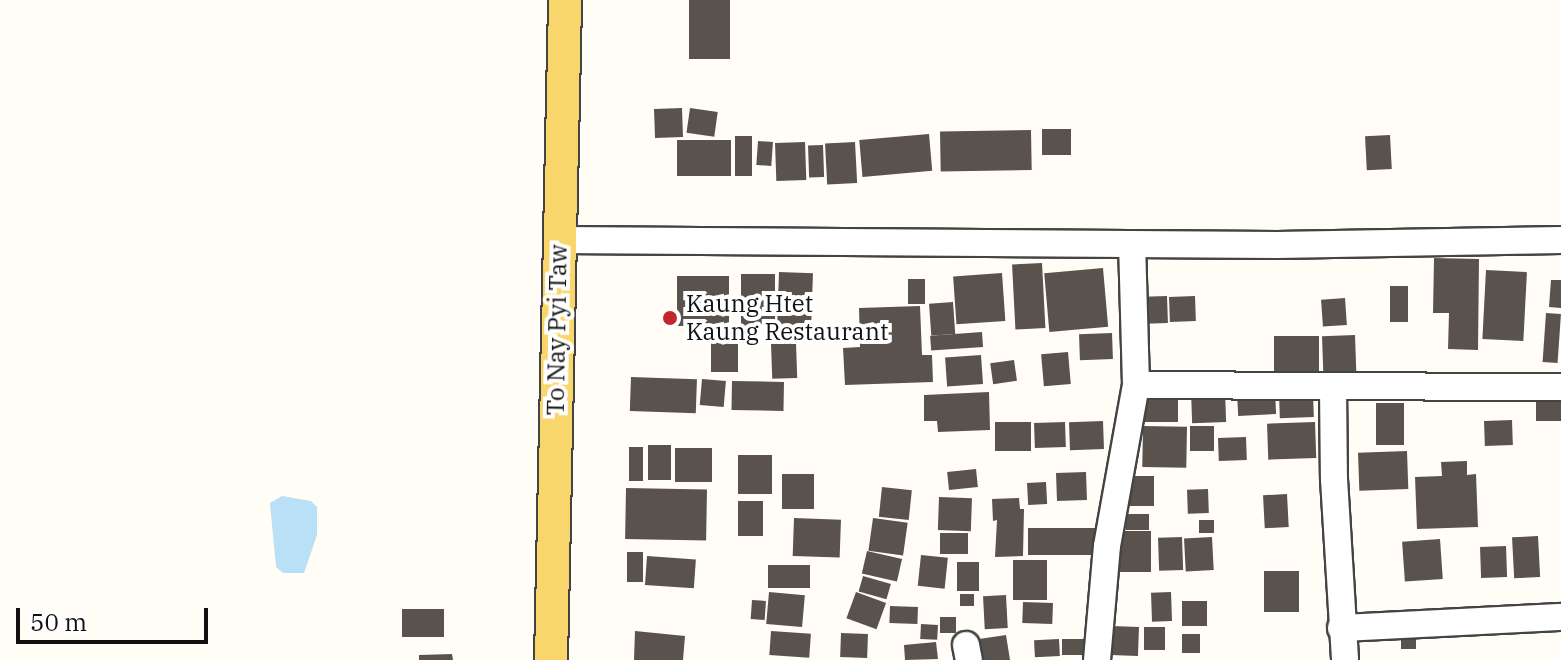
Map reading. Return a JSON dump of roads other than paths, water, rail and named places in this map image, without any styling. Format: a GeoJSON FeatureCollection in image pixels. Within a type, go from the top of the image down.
{"type":"FeatureCollection","features":[{"type":"Feature","properties":{"kind":"main road","name":"To Nay Pyi Taw"},"geometry":{"type":"LineString","coordinates":[[551,660],[565,0]]}},
{"type":"Feature","properties":{"kind":"street"},"geometry":{"type":"LineString","coordinates":[[559,240],[1132,244],[1561,240]]}},
{"type":"Feature","properties":{"kind":"street"},"geometry":{"type":"LineString","coordinates":[[1097,660],[1107,546],[1136,385],[1132,244]]}},
{"type":"Feature","properties":{"kind":"street"},"geometry":{"type":"LineString","coordinates":[[1136,385],[1561,387]]}},
{"type":"Feature","properties":{"kind":"street"},"geometry":{"type":"LineString","coordinates":[[1333,388],[1341,628],[1345,660]]}},
{"type":"Feature","properties":{"kind":"street"},"geometry":{"type":"LineString","coordinates":[[1341,628],[1561,617]]}},
{"type":"Feature","properties":{"kind":"water"},"geometry":{"type":"Polygon","coordinates":[[[282,496],[311,501],[317,507],[317,535],[304,573],[283,573],[276,567],[270,503],[282,496]]]}},
{"type":"Feature","properties":{"kind":"place","name":"Kaung Htet Kaung Restaurant"},"geometry":{"type":"Point","coordinates":[670,318]}}]}
